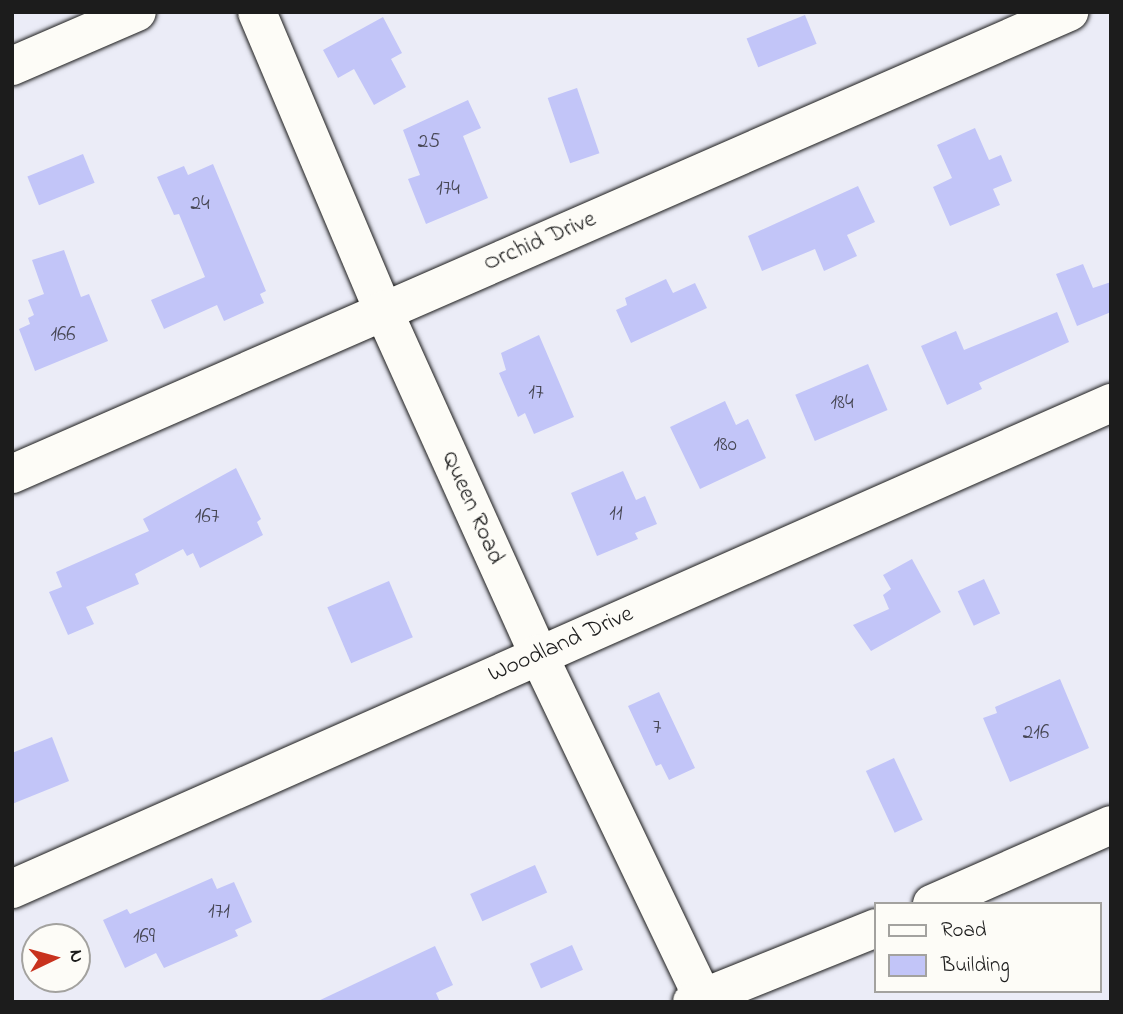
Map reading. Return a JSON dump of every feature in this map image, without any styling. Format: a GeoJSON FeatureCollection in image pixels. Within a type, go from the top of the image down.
{"type":"FeatureCollection","features":[{"type":"Feature","properties":{"kind":"street"},"geometry":{"type":"LineString","coordinates":[[12,66],[137,12]]}},
{"type":"Feature","properties":{"kind":"street","name":"Queen Road"},"geometry":{"type":"LineString","coordinates":[[257,12],[383,310],[697,999]]}},
{"type":"Feature","properties":{"kind":"street","name":"Orchid Drive"},"geometry":{"type":"LineString","coordinates":[[12,474],[1069,12]]}},
{"type":"Feature","properties":{"kind":"street","name":"Woodland Drive"},"geometry":{"type":"LineString","coordinates":[[12,889],[538,654],[1111,403]]}},
{"type":"Feature","properties":{"kind":"street"},"geometry":{"type":"LineString","coordinates":[[937,902],[1111,825]]}},
{"type":"Feature","properties":{"kind":"street"},"geometry":{"type":"LineString","coordinates":[[697,999],[874,929]]}},
{"type":"Feature","properties":{"kind":"building"},"geometry":{"type":"Polygon","coordinates":[[[805,15],[817,44],[758,67],[747,39],[805,15]]]}},
{"type":"Feature","properties":{"kind":"building"},"geometry":{"type":"Polygon","coordinates":[[[383,17],[402,53],[391,59],[406,87],[374,105],[354,69],[338,78],[323,50],[383,17]]]}},
{"type":"Feature","properties":{"kind":"building"},"geometry":{"type":"Polygon","coordinates":[[[577,88],[599,153],[570,163],[548,98],[577,88]]]}},
{"type":"Feature","properties":{"kind":"building"},"geometry":{"type":"Polygon","coordinates":[[[468,100],[481,128],[463,136],[488,198],[426,224],[408,179],[420,175],[403,130],[468,100]]]}},
{"type":"Feature","properties":{"kind":"building"},"geometry":{"type":"Polygon","coordinates":[[[975,128],[989,160],[1001,155],[1012,181],[993,189],[1000,205],[950,226],[933,187],[952,178],[937,145],[975,128]]]}},
{"type":"Feature","properties":{"kind":"building"},"geometry":{"type":"Polygon","coordinates":[[[83,154],[95,183],[39,205],[27,176],[83,154]]]}},
{"type":"Feature","properties":{"kind":"building"},"geometry":{"type":"Polygon","coordinates":[[[213,164],[266,291],[260,294],[264,303],[224,321],[217,305],[164,329],[151,300],[205,277],[179,214],[174,215],[157,177],[184,166],[188,175],[213,164]]]}},
{"type":"Feature","properties":{"kind":"building"},"geometry":{"type":"Polygon","coordinates":[[[858,186],[875,222],[847,235],[857,256],[824,271],[815,249],[762,271],[748,236],[858,186]]]}},
{"type":"Feature","properties":{"kind":"building"},"geometry":{"type":"Polygon","coordinates":[[[64,250],[81,297],[89,294],[108,341],[35,371],[19,329],[30,324],[28,318],[34,315],[28,300],[44,294],[32,260],[64,250]]]}},
{"type":"Feature","properties":{"kind":"building"},"geometry":{"type":"Polygon","coordinates":[[[1083,264],[1093,288],[1111,282],[1111,312],[1077,326],[1056,274],[1083,264]]]}},
{"type":"Feature","properties":{"kind":"building"},"geometry":{"type":"Polygon","coordinates":[[[666,279],[673,293],[695,283],[707,308],[631,343],[616,310],[627,305],[625,298],[666,279]]]}},
{"type":"Feature","properties":{"kind":"building"},"geometry":{"type":"Polygon","coordinates":[[[1057,312],[1069,342],[979,383],[982,389],[947,405],[921,346],[956,331],[964,350],[1057,312]]]}},
{"type":"Feature","properties":{"kind":"building"},"geometry":{"type":"Polygon","coordinates":[[[539,335],[574,417],[534,434],[525,413],[518,417],[499,373],[506,370],[501,353],[539,335]]]}},
{"type":"Feature","properties":{"kind":"building"},"geometry":{"type":"Polygon","coordinates":[[[868,364],[888,410],[815,441],[795,395],[868,364]]]}},
{"type":"Feature","properties":{"kind":"building"},"geometry":{"type":"Polygon","coordinates":[[[725,401],[736,425],[748,419],[766,458],[700,489],[670,427],[725,401]]]}},
{"type":"Feature","properties":{"kind":"building"},"geometry":{"type":"Polygon","coordinates":[[[236,468],[261,519],[257,522],[263,535],[200,568],[193,553],[187,556],[183,549],[135,574],[139,584],[86,607],[94,624],[68,635],[49,592],[62,587],[56,572],[149,531],[143,519],[236,468]]]}},
{"type":"Feature","properties":{"kind":"building"},"geometry":{"type":"Polygon","coordinates":[[[623,471],[636,500],[645,496],[657,524],[635,533],[638,539],[597,556],[571,493],[623,471]]]}},
{"type":"Feature","properties":{"kind":"building"},"geometry":{"type":"Polygon","coordinates":[[[912,559],[941,612],[871,651],[853,625],[889,609],[883,595],[891,589],[883,575],[912,559]]]}},
{"type":"Feature","properties":{"kind":"building"},"geometry":{"type":"Polygon","coordinates":[[[984,579],[1000,613],[974,626],[958,591],[984,579]]]}},
{"type":"Feature","properties":{"kind":"building"},"geometry":{"type":"Polygon","coordinates":[[[389,581],[413,637],[351,663],[327,607],[389,581]]]}},
{"type":"Feature","properties":{"kind":"building"},"geometry":{"type":"Polygon","coordinates":[[[1060,679],[1089,748],[1010,782],[983,718],[997,713],[995,707],[1060,679]]]}},
{"type":"Feature","properties":{"kind":"building"},"geometry":{"type":"Polygon","coordinates":[[[659,692],[695,768],[669,780],[661,764],[656,766],[628,706],[659,692]]]}},
{"type":"Feature","properties":{"kind":"building"},"geometry":{"type":"Polygon","coordinates":[[[52,737],[69,781],[12,804],[12,753],[52,737]]]}},
{"type":"Feature","properties":{"kind":"building"},"geometry":{"type":"Polygon","coordinates":[[[894,758],[923,820],[895,833],[866,771],[894,758]]]}},
{"type":"Feature","properties":{"kind":"building"},"geometry":{"type":"Polygon","coordinates":[[[535,865],[547,892],[482,921],[470,894],[535,865]]]}},
{"type":"Feature","properties":{"kind":"building"},"geometry":{"type":"Polygon","coordinates":[[[212,878],[217,889],[234,882],[252,922],[235,930],[238,936],[164,968],[156,953],[125,968],[103,920],[127,909],[130,914],[212,878]]]}},
{"type":"Feature","properties":{"kind":"building"},"geometry":{"type":"Polygon","coordinates":[[[572,945],[583,970],[541,988],[530,964],[572,945]]]}},
{"type":"Feature","properties":{"kind":"building"},"geometry":{"type":"Polygon","coordinates":[[[435,946],[453,985],[436,993],[440,1002],[316,1002],[435,946]]]}}]}
